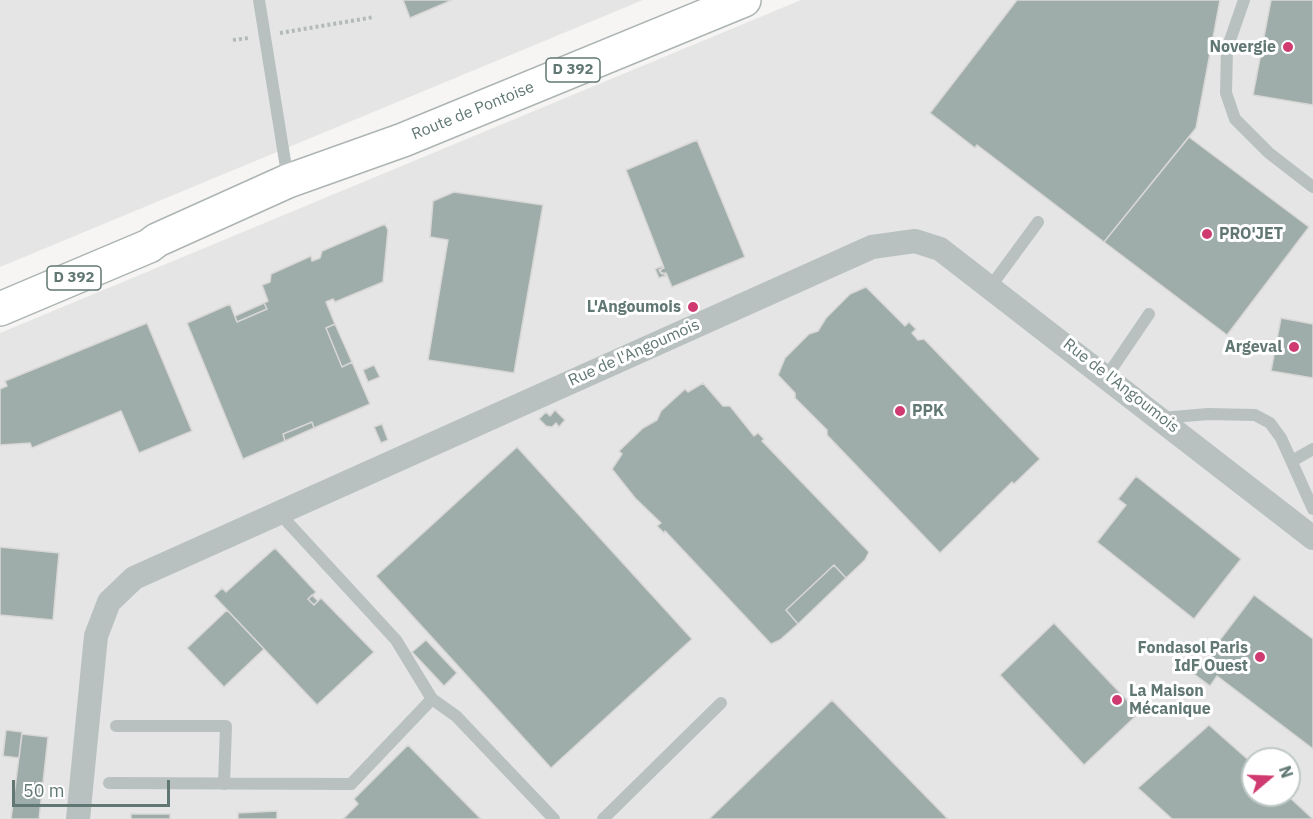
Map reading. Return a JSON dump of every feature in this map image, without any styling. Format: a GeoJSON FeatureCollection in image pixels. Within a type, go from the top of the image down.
{"type":"FeatureCollection","features":[{"type":"Feature","properties":{"kind":"main road","name":"Route de Pontoise"},"geometry":{"type":"LineString","coordinates":[[0,309],[148,246],[288,181],[403,140],[744,0]]}},
{"type":"Feature","properties":{"kind":"main road","name":"Route de Pontoise"},"geometry":{"type":"LineString","coordinates":[[148,246],[159,246],[294,194],[403,140]]}},
{"type":"Feature","properties":{"kind":"street","name":"Rue de l'Angoumois"},"geometry":{"type":"LineString","coordinates":[[78,819],[96,636],[109,602],[134,578],[872,247],[915,241],[940,249],[1162,418],[1313,538]]}},
{"type":"Feature","properties":{"kind":"lane"},"geometry":{"type":"LineString","coordinates":[[259,0],[288,181]]}},
{"type":"Feature","properties":{"kind":"lane"},"geometry":{"type":"LineString","coordinates":[[1244,0],[1227,49],[1226,93],[1234,119],[1269,153],[1313,186]]}},
{"type":"Feature","properties":{"kind":"lane"},"geometry":{"type":"LineString","coordinates":[[991,286],[1038,222]]}},
{"type":"Feature","properties":{"kind":"lane"},"geometry":{"type":"LineString","coordinates":[[1107,376],[1149,314]]}},
{"type":"Feature","properties":{"kind":"lane"},"geometry":{"type":"LineString","coordinates":[[1162,418],[1208,414],[1255,415],[1270,423],[1281,438],[1313,509]]}},
{"type":"Feature","properties":{"kind":"lane"},"geometry":{"type":"LineString","coordinates":[[1292,461],[1313,449]]}},
{"type":"Feature","properties":{"kind":"lane"},"geometry":{"type":"LineString","coordinates":[[280,514],[396,640],[432,699],[456,716],[554,819]]}},
{"type":"Feature","properties":{"kind":"lane"},"geometry":{"type":"LineString","coordinates":[[109,783],[351,784],[432,699]]}},
{"type":"Feature","properties":{"kind":"lane"},"geometry":{"type":"LineString","coordinates":[[603,819],[721,703]]}},
{"type":"Feature","properties":{"kind":"lane"},"geometry":{"type":"LineString","coordinates":[[116,726],[226,726],[224,784]]}},
{"type":"Feature","properties":{"kind":"path"},"geometry":{"type":"LineString","coordinates":[[233,40],[374,17]]}},
{"type":"Feature","properties":{"kind":"shaded area"},"geometry":{"type":"Polygon","coordinates":[[[0,0],[643,0],[0,267],[0,0]]]}},
{"type":"Feature","properties":{"kind":"shaded area"},"geometry":{"type":"Polygon","coordinates":[[[801,0],[1313,0],[1313,819],[0,819],[0,333],[801,0]]]}},
{"type":"Feature","properties":{"kind":"building"},"geometry":{"type":"Polygon","coordinates":[[[403,0],[452,0],[410,18],[403,0]]]}},
{"type":"Feature","properties":{"kind":"building"},"geometry":{"type":"Polygon","coordinates":[[[1017,0],[1220,0],[1196,128],[1104,242],[977,145],[975,148],[930,113],[1017,0]]]}},
{"type":"Feature","properties":{"kind":"building","name":"Novergie"},"geometry":{"type":"Polygon","coordinates":[[[1271,0],[1313,0],[1313,105],[1253,95],[1271,0]]]}},
{"type":"Feature","properties":{"kind":"building","name":"PRO'JET"},"geometry":{"type":"Polygon","coordinates":[[[1189,137],[1309,227],[1227,335],[1104,242],[1189,137]]]}},
{"type":"Feature","properties":{"kind":"building"},"geometry":{"type":"Polygon","coordinates":[[[697,140],[745,257],[672,287],[666,273],[662,274],[659,270],[664,268],[626,170],[697,140]]]}},
{"type":"Feature","properties":{"kind":"building"},"geometry":{"type":"Polygon","coordinates":[[[454,192],[543,205],[514,373],[428,360],[448,240],[430,237],[433,201],[454,192]]]}},
{"type":"Feature","properties":{"kind":"building"},"geometry":{"type":"Polygon","coordinates":[[[385,224],[388,230],[383,282],[335,302],[333,299],[326,302],[335,324],[326,328],[342,367],[352,362],[370,404],[314,428],[312,422],[283,434],[285,441],[243,459],[187,323],[230,304],[237,322],[267,309],[264,303],[268,301],[262,285],[270,282],[271,274],[311,256],[312,261],[320,258],[322,251],[385,224]]]}},
{"type":"Feature","properties":{"kind":"building"},"geometry":{"type":"Polygon","coordinates":[[[663,266],[660,272],[667,275],[659,278],[655,269],[663,266]]]}},
{"type":"Feature","properties":{"kind":"building","name":"PPK"},"geometry":{"type":"Polygon","coordinates":[[[866,287],[905,326],[909,322],[916,329],[912,333],[918,340],[924,339],[1040,459],[1014,484],[1012,482],[940,553],[827,435],[827,430],[795,398],[795,393],[778,375],[785,358],[809,334],[818,331],[826,318],[850,294],[866,287]]]}},
{"type":"Feature","properties":{"kind":"building"},"geometry":{"type":"Polygon","coordinates":[[[264,303],[267,309],[237,322],[235,316],[264,303]]]}},
{"type":"Feature","properties":{"kind":"building","name":"Argeval"},"geometry":{"type":"Polygon","coordinates":[[[1281,318],[1313,324],[1313,378],[1271,371],[1281,318]]]}},
{"type":"Feature","properties":{"kind":"building"},"geometry":{"type":"Polygon","coordinates":[[[147,323],[192,431],[139,453],[121,411],[32,448],[30,443],[0,445],[0,389],[7,386],[5,381],[147,323]]]}},
{"type":"Feature","properties":{"kind":"building"},"geometry":{"type":"Polygon","coordinates":[[[335,324],[352,362],[342,367],[326,328],[335,324]]]}},
{"type":"Feature","properties":{"kind":"building"},"geometry":{"type":"Polygon","coordinates":[[[374,365],[380,377],[368,382],[363,370],[374,365]]]}},
{"type":"Feature","properties":{"kind":"building"},"geometry":{"type":"Polygon","coordinates":[[[703,383],[723,406],[730,406],[754,436],[758,433],[764,439],[762,441],[869,552],[865,560],[846,578],[834,565],[786,610],[798,624],[780,640],[771,644],[665,531],[664,533],[657,526],[661,523],[635,498],[612,469],[622,454],[619,451],[643,428],[657,420],[661,411],[685,389],[688,392],[703,383]]]}},
{"type":"Feature","properties":{"kind":"building"},"geometry":{"type":"Polygon","coordinates":[[[555,410],[565,420],[559,427],[556,423],[552,427],[546,426],[539,419],[546,412],[550,416],[555,410]]]}},
{"type":"Feature","properties":{"kind":"building"},"geometry":{"type":"Polygon","coordinates":[[[312,422],[314,428],[285,441],[283,434],[312,422]]]}},
{"type":"Feature","properties":{"kind":"building"},"geometry":{"type":"Polygon","coordinates":[[[382,424],[388,440],[381,443],[374,427],[382,424]]]}},
{"type":"Feature","properties":{"kind":"building"},"geometry":{"type":"Polygon","coordinates":[[[517,447],[692,639],[551,768],[376,576],[517,447]]]}},
{"type":"Feature","properties":{"kind":"building"},"geometry":{"type":"Polygon","coordinates":[[[1136,476],[1241,559],[1194,619],[1097,542],[1126,505],[1118,499],[1136,476]]]}},
{"type":"Feature","properties":{"kind":"building"},"geometry":{"type":"Polygon","coordinates":[[[0,547],[59,553],[53,620],[0,615],[0,547]]]}},
{"type":"Feature","properties":{"kind":"building"},"geometry":{"type":"Polygon","coordinates":[[[275,548],[316,592],[308,599],[314,605],[321,598],[374,652],[317,705],[214,596],[222,588],[226,592],[275,548]]]}},
{"type":"Feature","properties":{"kind":"building"},"geometry":{"type":"Polygon","coordinates":[[[834,565],[846,578],[798,624],[786,610],[834,565]]]}},
{"type":"Feature","properties":{"kind":"building"},"geometry":{"type":"Polygon","coordinates":[[[312,595],[318,601],[314,605],[308,599],[312,595]]]}},
{"type":"Feature","properties":{"kind":"building","name":"Fondasol Paris IdF Ouest"},"geometry":{"type":"Polygon","coordinates":[[[1254,595],[1313,639],[1313,749],[1217,676],[1210,686],[1194,674],[1254,595]]]}},
{"type":"Feature","properties":{"kind":"building"},"geometry":{"type":"Polygon","coordinates":[[[227,610],[264,649],[224,687],[187,648],[227,610]]]}},
{"type":"Feature","properties":{"kind":"building"},"geometry":{"type":"Polygon","coordinates":[[[1054,623],[1139,713],[1084,765],[1000,675],[1054,623]]]}},
{"type":"Feature","properties":{"kind":"building"},"geometry":{"type":"Polygon","coordinates":[[[426,640],[457,673],[444,686],[412,652],[426,640]]]}},
{"type":"Feature","properties":{"kind":"building"},"geometry":{"type":"Polygon","coordinates":[[[832,700],[948,819],[709,819],[832,700]]]}},
{"type":"Feature","properties":{"kind":"building"},"geometry":{"type":"Polygon","coordinates":[[[1209,725],[1241,753],[1241,807],[1300,807],[1313,819],[1172,819],[1138,788],[1209,725]]]}},
{"type":"Feature","properties":{"kind":"building"},"geometry":{"type":"Polygon","coordinates":[[[6,730],[22,732],[19,758],[3,756],[6,730]]]}},
{"type":"Feature","properties":{"kind":"building"},"geometry":{"type":"Polygon","coordinates":[[[22,734],[48,737],[39,819],[11,819],[22,734]]]}},
{"type":"Feature","properties":{"kind":"building"},"geometry":{"type":"Polygon","coordinates":[[[408,745],[481,819],[343,819],[358,804],[354,799],[408,745]]]}},
{"type":"Feature","properties":{"kind":"building"},"geometry":{"type":"Polygon","coordinates":[[[277,811],[277,819],[238,819],[238,813],[277,811]]]}},
{"type":"Feature","properties":{"kind":"building"},"geometry":{"type":"Polygon","coordinates":[[[131,814],[170,814],[170,819],[131,819],[131,814]]]}},
{"type":"Feature","properties":{"kind":"place","name":"Novergie"},"geometry":{"type":"Point","coordinates":[1288,47]}},
{"type":"Feature","properties":{"kind":"place","name":"PRO'JET"},"geometry":{"type":"Point","coordinates":[1207,234]}},
{"type":"Feature","properties":{"kind":"place","name":"L'Angoumois"},"geometry":{"type":"Point","coordinates":[693,307]}},
{"type":"Feature","properties":{"kind":"place","name":"Argeval"},"geometry":{"type":"Point","coordinates":[1294,347]}},
{"type":"Feature","properties":{"kind":"place","name":"PPK"},"geometry":{"type":"Point","coordinates":[900,411]}},
{"type":"Feature","properties":{"kind":"place","name":"Fondasol Paris IdF Ouest"},"geometry":{"type":"Point","coordinates":[1260,657]}},
{"type":"Feature","properties":{"kind":"place","name":"La Maison Mécanique"},"geometry":{"type":"Point","coordinates":[1117,700]}}]}
